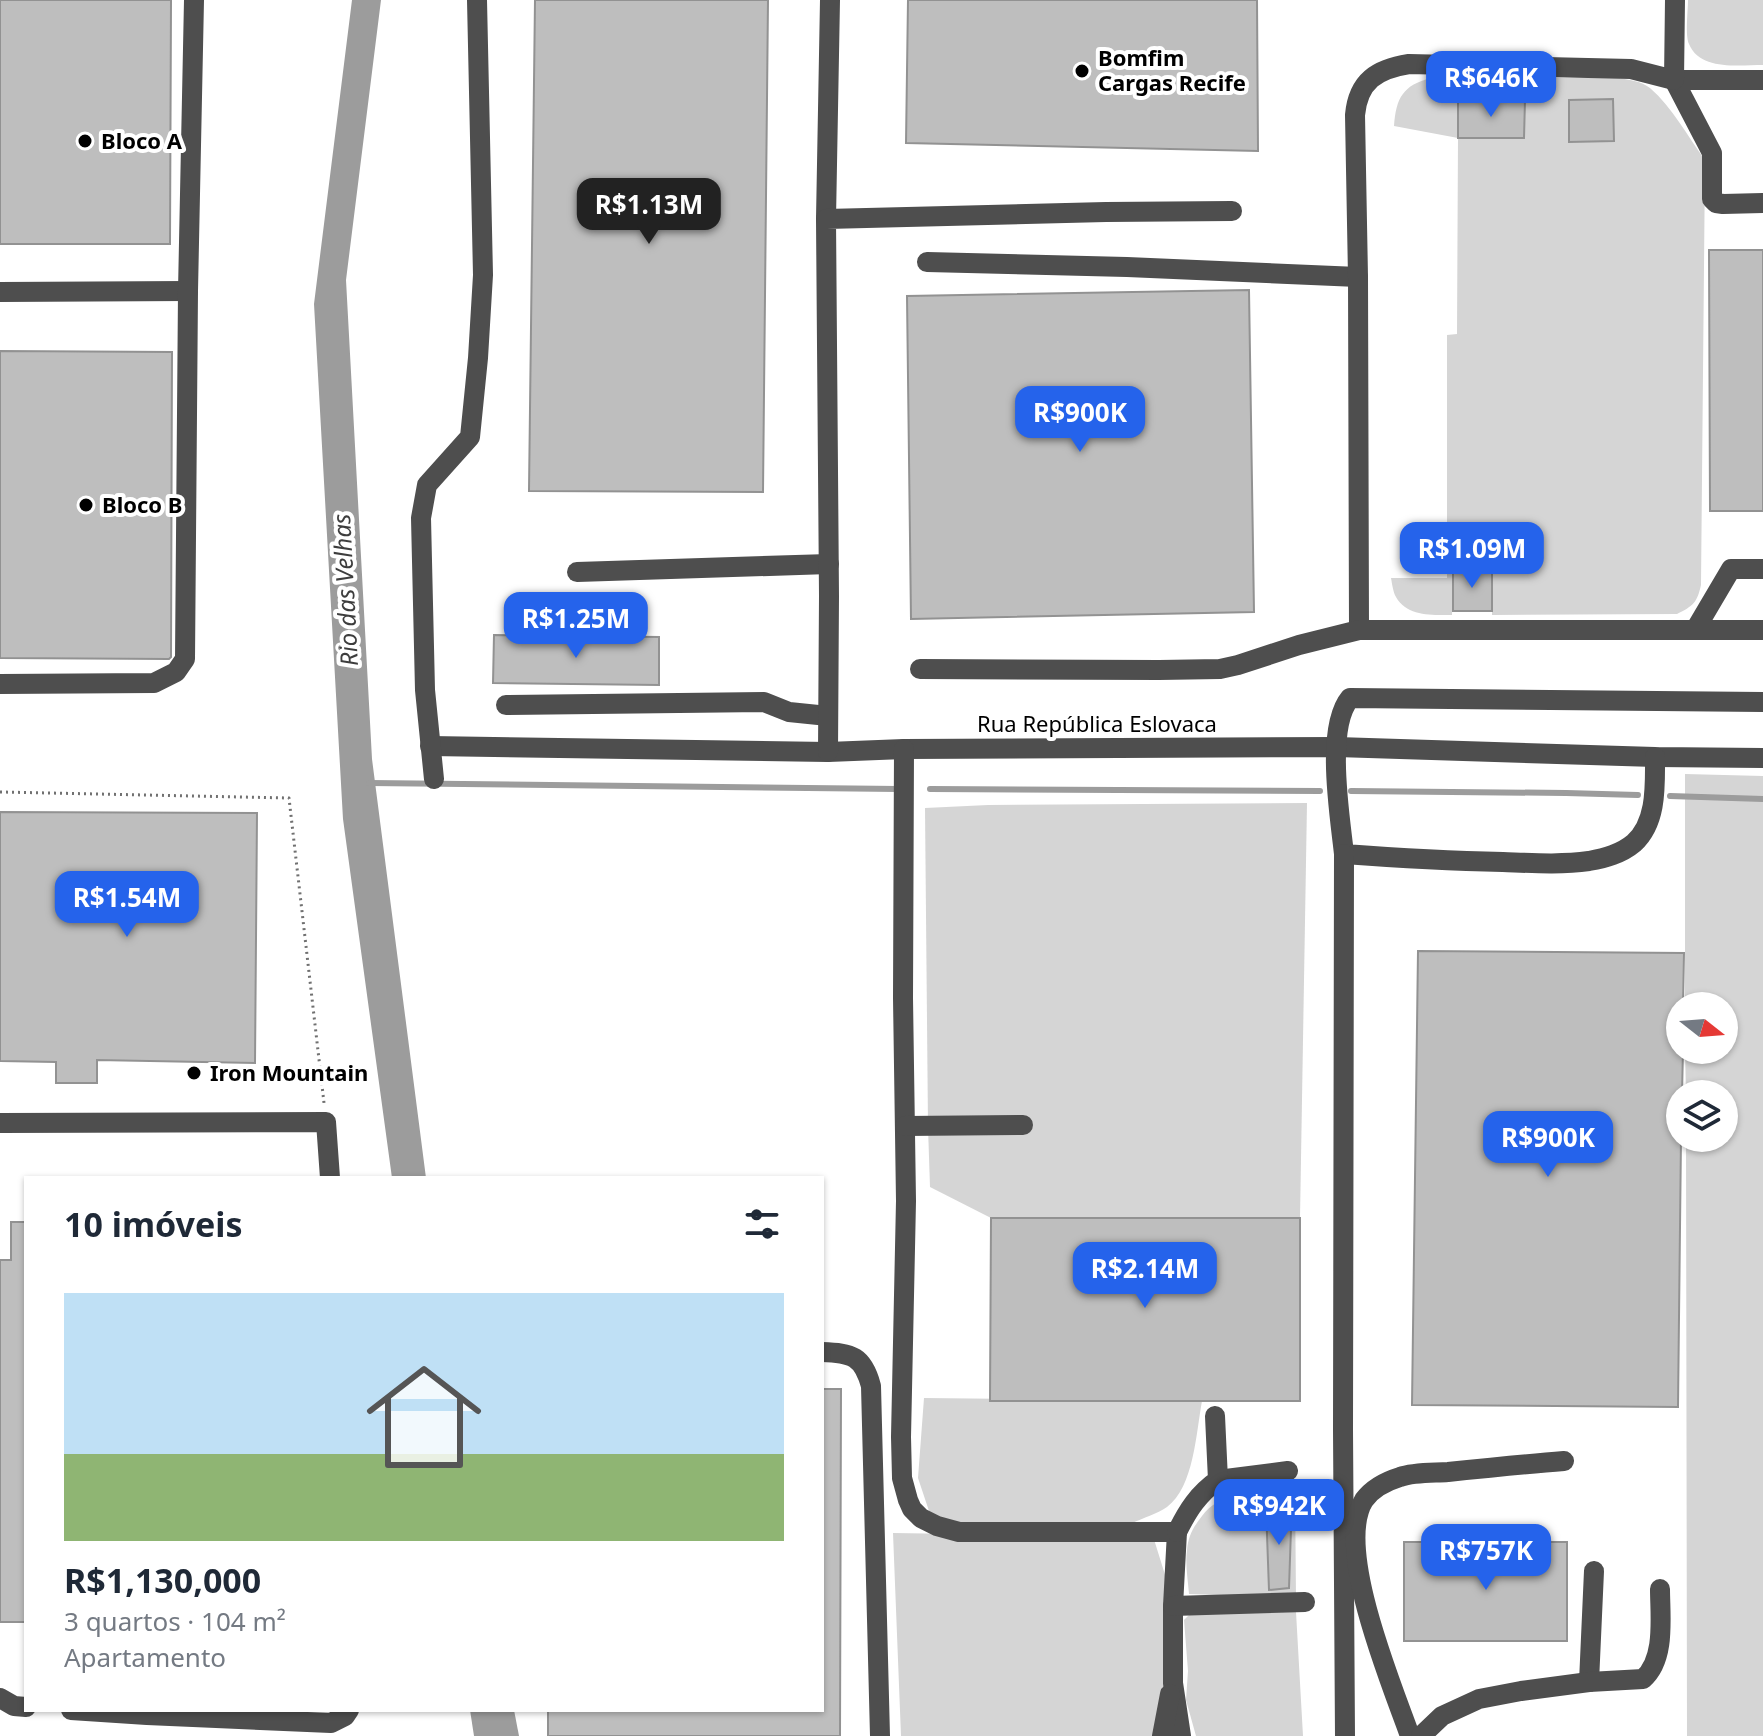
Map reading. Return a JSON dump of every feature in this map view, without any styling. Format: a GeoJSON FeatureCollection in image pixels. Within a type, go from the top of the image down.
{"type":"FeatureCollection","features":[{"type":"Feature","properties":{"kind":"lane"},"geometry":{"type":"LineString","coordinates":[[0,684],[154,683],[176,672],[185,659],[194,0]]}},
{"type":"Feature","properties":{"kind":"lane"},"geometry":{"type":"LineString","coordinates":[[434,779],[425,690],[421,518],[427,485],[470,437],[483,275],[477,0]]}},
{"type":"Feature","properties":{"kind":"lane"},"geometry":{"type":"LineString","coordinates":[[828,752],[826,219],[830,0]]}},
{"type":"Feature","properties":{"kind":"lane"},"geometry":{"type":"LineString","coordinates":[[1675,0],[1674,80],[1712,153],[1712,199],[1723,204],[1763,203]]}},
{"type":"Feature","properties":{"kind":"lane"},"geometry":{"type":"LineString","coordinates":[[1359,630],[1355,106],[1362,88],[1375,74],[1392,66],[1631,69],[1650,66],[1673,49]]}},
{"type":"Feature","properties":{"kind":"lane"},"geometry":{"type":"LineString","coordinates":[[1631,69],[1674,80],[1763,80]]}},
{"type":"Feature","properties":{"kind":"lane"},"geometry":{"type":"LineString","coordinates":[[826,219],[1232,211]]}},
{"type":"Feature","properties":{"kind":"lane"},"geometry":{"type":"LineString","coordinates":[[927,262],[1358,277]]}},
{"type":"Feature","properties":{"kind":"lane"},"geometry":{"type":"LineString","coordinates":[[0,292],[188,291]]}},
{"type":"Feature","properties":{"kind":"lane"},"geometry":{"type":"LineString","coordinates":[[577,572],[829,564]]}},
{"type":"Feature","properties":{"kind":"lane"},"geometry":{"type":"LineString","coordinates":[[1695,630],[1731,569],[1763,569]]}},
{"type":"Feature","properties":{"kind":"lane"},"geometry":{"type":"LineString","coordinates":[[920,669],[1220,669],[1359,630],[1763,630]]}},
{"type":"Feature","properties":{"kind":"lane"},"geometry":{"type":"LineString","coordinates":[[1345,1736],[1344,854],[1337,747],[1338,725],[1344,705],[1350,698],[1763,702]]}},
{"type":"Feature","properties":{"kind":"lane"},"geometry":{"type":"LineString","coordinates":[[506,705],[764,702],[789,712],[828,716]]}},
{"type":"Feature","properties":{"kind":"lane","name":"Rua República Eslovaca"},"geometry":{"type":"LineString","coordinates":[[430,746],[828,752],[1337,747],[1763,758]]}},
{"type":"Feature","properties":{"kind":"lane"},"geometry":{"type":"LineString","coordinates":[[904,749],[906,1201],[901,1437],[902,1478],[908,1500],[921,1518],[959,1532],[1177,1532]]}},
{"type":"Feature","properties":{"kind":"lane"},"geometry":{"type":"LineString","coordinates":[[1344,854],[1533,863],[1605,858],[1622,852],[1641,835],[1651,814],[1655,757]]}},
{"type":"Feature","properties":{"kind":"lane"},"geometry":{"type":"LineString","coordinates":[[0,1123],[326,1122],[330,1176]]}},
{"type":"Feature","properties":{"kind":"lane"},"geometry":{"type":"LineString","coordinates":[[905,1126],[1023,1125]]}},
{"type":"Feature","properties":{"kind":"lane"},"geometry":{"type":"LineString","coordinates":[[824,1352],[854,1358],[866,1369],[871,1386],[880,1736]]}},
{"type":"Feature","properties":{"kind":"lane"},"geometry":{"type":"LineString","coordinates":[[1215,1416],[1218,1480]]}},
{"type":"Feature","properties":{"kind":"lane"},"geometry":{"type":"LineString","coordinates":[[1410,1736],[1381,1657],[1361,1580],[1356,1545],[1362,1504],[1373,1490],[1401,1476],[1564,1461]]}},
{"type":"Feature","properties":{"kind":"lane"},"geometry":{"type":"LineString","coordinates":[[1181,1736],[1173,1683],[1177,1532],[1188,1509],[1204,1490],[1218,1480],[1288,1471]]}},
{"type":"Feature","properties":{"kind":"lane"},"geometry":{"type":"LineString","coordinates":[[1589,1682],[1594,1571]]}},
{"type":"Feature","properties":{"kind":"lane"},"geometry":{"type":"LineString","coordinates":[[1421,1736],[1442,1716],[1479,1699],[1589,1682],[1643,1679],[1651,1671],[1657,1652],[1660,1589]]}},
{"type":"Feature","properties":{"kind":"lane"},"geometry":{"type":"LineString","coordinates":[[1173,1606],[1305,1602]]}},
{"type":"Feature","properties":{"kind":"lane"},"geometry":{"type":"LineString","coordinates":[[1162,1736],[1173,1683]]}},
{"type":"Feature","properties":{"kind":"lane"},"geometry":{"type":"LineString","coordinates":[[0,1698],[14,1706],[24,1707]]}},
{"type":"Feature","properties":{"kind":"lane"},"geometry":{"type":"LineString","coordinates":[[101,1712],[331,1723],[348,1712]]}},
{"type":"Feature","properties":{"kind":"path"},"geometry":{"type":"LineString","coordinates":[[0,792],[289,798],[326,1122]]}},
{"type":"Feature","properties":{"kind":"shaded area"},"geometry":{"type":"Polygon","coordinates":[[[1688,0],[1763,0],[1763,65],[1721,65],[1694,53],[1687,35],[1688,0]]]}},
{"type":"Feature","properties":{"kind":"shaded area"},"geometry":{"type":"Polygon","coordinates":[[[1431,78],[1619,78],[1639,82],[1650,88],[1665,104],[1705,160],[1701,585],[1694,603],[1677,614],[1492,615],[1492,570],[1453,570],[1452,615],[1429,615],[1414,611],[1401,604],[1395,595],[1391,578],[1447,578],[1447,335],[1457,334],[1458,138],[1394,126],[1403,94],[1431,78]]]}},
{"type":"Feature","properties":{"kind":"shaded area"},"geometry":{"type":"Polygon","coordinates":[[[1685,774],[1763,776],[1763,1736],[1687,1736],[1686,1152],[1738,1152],[1738,1080],[1686,1080],[1685,1064],[1738,1064],[1738,992],[1685,992],[1685,774]]]}},
{"type":"Feature","properties":{"kind":"shaded area"},"geometry":{"type":"Polygon","coordinates":[[[1307,803],[1300,1218],[991,1218],[930,1187],[925,808],[1307,803]]]}},
{"type":"Feature","properties":{"kind":"shaded area"},"geometry":{"type":"Polygon","coordinates":[[[924,1398],[1202,1401],[1192,1458],[1183,1486],[1167,1507],[1132,1523],[1152,1533],[1171,1594],[1159,1736],[901,1736],[893,1533],[957,1534],[929,1511],[918,1478],[924,1398]]]}},
{"type":"Feature","properties":{"kind":"shaded area"},"geometry":{"type":"Polygon","coordinates":[[[1295,1489],[1296,1598],[1189,1594],[1186,1561],[1189,1540],[1196,1524],[1211,1507],[1244,1492],[1295,1489]]]}},
{"type":"Feature","properties":{"kind":"shaded area"},"geometry":{"type":"Polygon","coordinates":[[[1192,1612],[1296,1612],[1303,1736],[1196,1736],[1186,1700],[1188,1671],[1184,1620],[1192,1612]]]}},
{"type":"Feature","properties":{"kind":"water","name":"Rio das Velhas"},"geometry":{"type":"Polygon","coordinates":[[[352,0],[381,0],[346,280],[372,759],[426,1176],[392,1176],[343,819],[314,304],[352,0]]]}},
{"type":"Feature","properties":{"kind":"water"},"geometry":{"type":"Polygon","coordinates":[[[470,1712],[514,1712],[519,1736],[474,1736],[470,1712]]]}},
{"type":"Feature","properties":{"kind":"building","name":"Bloco A"},"geometry":{"type":"Polygon","coordinates":[[[0,0],[171,0],[170,244],[0,244],[0,0]]]}},
{"type":"Feature","properties":{"kind":"building"},"geometry":{"type":"Polygon","coordinates":[[[535,0],[768,0],[763,492],[529,491],[535,0]]]}},
{"type":"Feature","properties":{"kind":"building","name":"Bomfim Cargas Recife"},"geometry":{"type":"Polygon","coordinates":[[[908,0],[1257,0],[1258,151],[906,143],[908,0]]]}},
{"type":"Feature","properties":{"kind":"building"},"geometry":{"type":"Polygon","coordinates":[[[1613,99],[1614,141],[1569,142],[1569,100],[1613,99]]]}},
{"type":"Feature","properties":{"kind":"building"},"geometry":{"type":"Polygon","coordinates":[[[1458,100],[1525,100],[1524,138],[1458,138],[1458,100]]]}},
{"type":"Feature","properties":{"kind":"building"},"geometry":{"type":"Polygon","coordinates":[[[1709,250],[1763,250],[1763,511],[1710,511],[1709,250]]]}},
{"type":"Feature","properties":{"kind":"building"},"geometry":{"type":"Polygon","coordinates":[[[1249,290],[1254,612],[911,619],[907,296],[1249,290]]]}},
{"type":"Feature","properties":{"kind":"building","name":"Bloco B"},"geometry":{"type":"Polygon","coordinates":[[[0,351],[172,352],[169,659],[0,658],[0,351]]]}},
{"type":"Feature","properties":{"kind":"building"},"geometry":{"type":"Polygon","coordinates":[[[1453,569],[1492,570],[1492,611],[1453,611],[1453,569]]]}},
{"type":"Feature","properties":{"kind":"building"},"geometry":{"type":"Polygon","coordinates":[[[494,635],[659,637],[659,685],[493,683],[494,635]]]}},
{"type":"Feature","properties":{"kind":"building"},"geometry":{"type":"Polygon","coordinates":[[[0,812],[257,813],[255,1063],[97,1060],[97,1083],[56,1083],[56,1062],[0,1061],[0,812]]]}},
{"type":"Feature","properties":{"kind":"building"},"geometry":{"type":"Polygon","coordinates":[[[1418,951],[1684,953],[1683,992],[1666,992],[1666,1064],[1683,1064],[1682,1080],[1666,1080],[1666,1152],[1681,1152],[1678,1407],[1412,1405],[1418,951]]]}},
{"type":"Feature","properties":{"kind":"building"},"geometry":{"type":"Polygon","coordinates":[[[991,1218],[1300,1218],[1300,1401],[990,1401],[991,1218]]]}},
{"type":"Feature","properties":{"kind":"building"},"geometry":{"type":"Polygon","coordinates":[[[11,1222],[24,1222],[24,1622],[0,1622],[0,1260],[11,1260],[11,1222]]]}},
{"type":"Feature","properties":{"kind":"building"},"geometry":{"type":"Polygon","coordinates":[[[824,1389],[841,1389],[840,1736],[548,1736],[548,1712],[824,1712],[824,1389]]]}},
{"type":"Feature","properties":{"kind":"building"},"geometry":{"type":"Polygon","coordinates":[[[1266,1507],[1290,1507],[1289,1588],[1269,1590],[1266,1507]]]}},
{"type":"Feature","properties":{"kind":"building"},"geometry":{"type":"Polygon","coordinates":[[[1404,1542],[1567,1542],[1567,1641],[1404,1641],[1404,1542]]]}},
{"type":"Feature","properties":{"kind":"waterway"},"geometry":{"type":"LineString","coordinates":[[369,783],[898,789]]}},
{"type":"Feature","properties":{"kind":"waterway"},"geometry":{"type":"LineString","coordinates":[[930,789],[1320,791]]}},
{"type":"Feature","properties":{"kind":"waterway"},"geometry":{"type":"LineString","coordinates":[[1351,791],[1638,795]]}},
{"type":"Feature","properties":{"kind":"waterway"},"geometry":{"type":"LineString","coordinates":[[1670,796],[1763,799]]}},
{"type":"Feature","properties":{"kind":"place","name":"Bomfim Cargas Recife"},"geometry":{"type":"Point","coordinates":[1082,71]}},
{"type":"Feature","properties":{"kind":"place","name":"Bloco A"},"geometry":{"type":"Point","coordinates":[85,141]}},
{"type":"Feature","properties":{"kind":"place","name":"Bloco B"},"geometry":{"type":"Point","coordinates":[86,505]}},
{"type":"Feature","properties":{"kind":"place","name":"Iron Mountain"},"geometry":{"type":"Point","coordinates":[194,1073]}}]}
